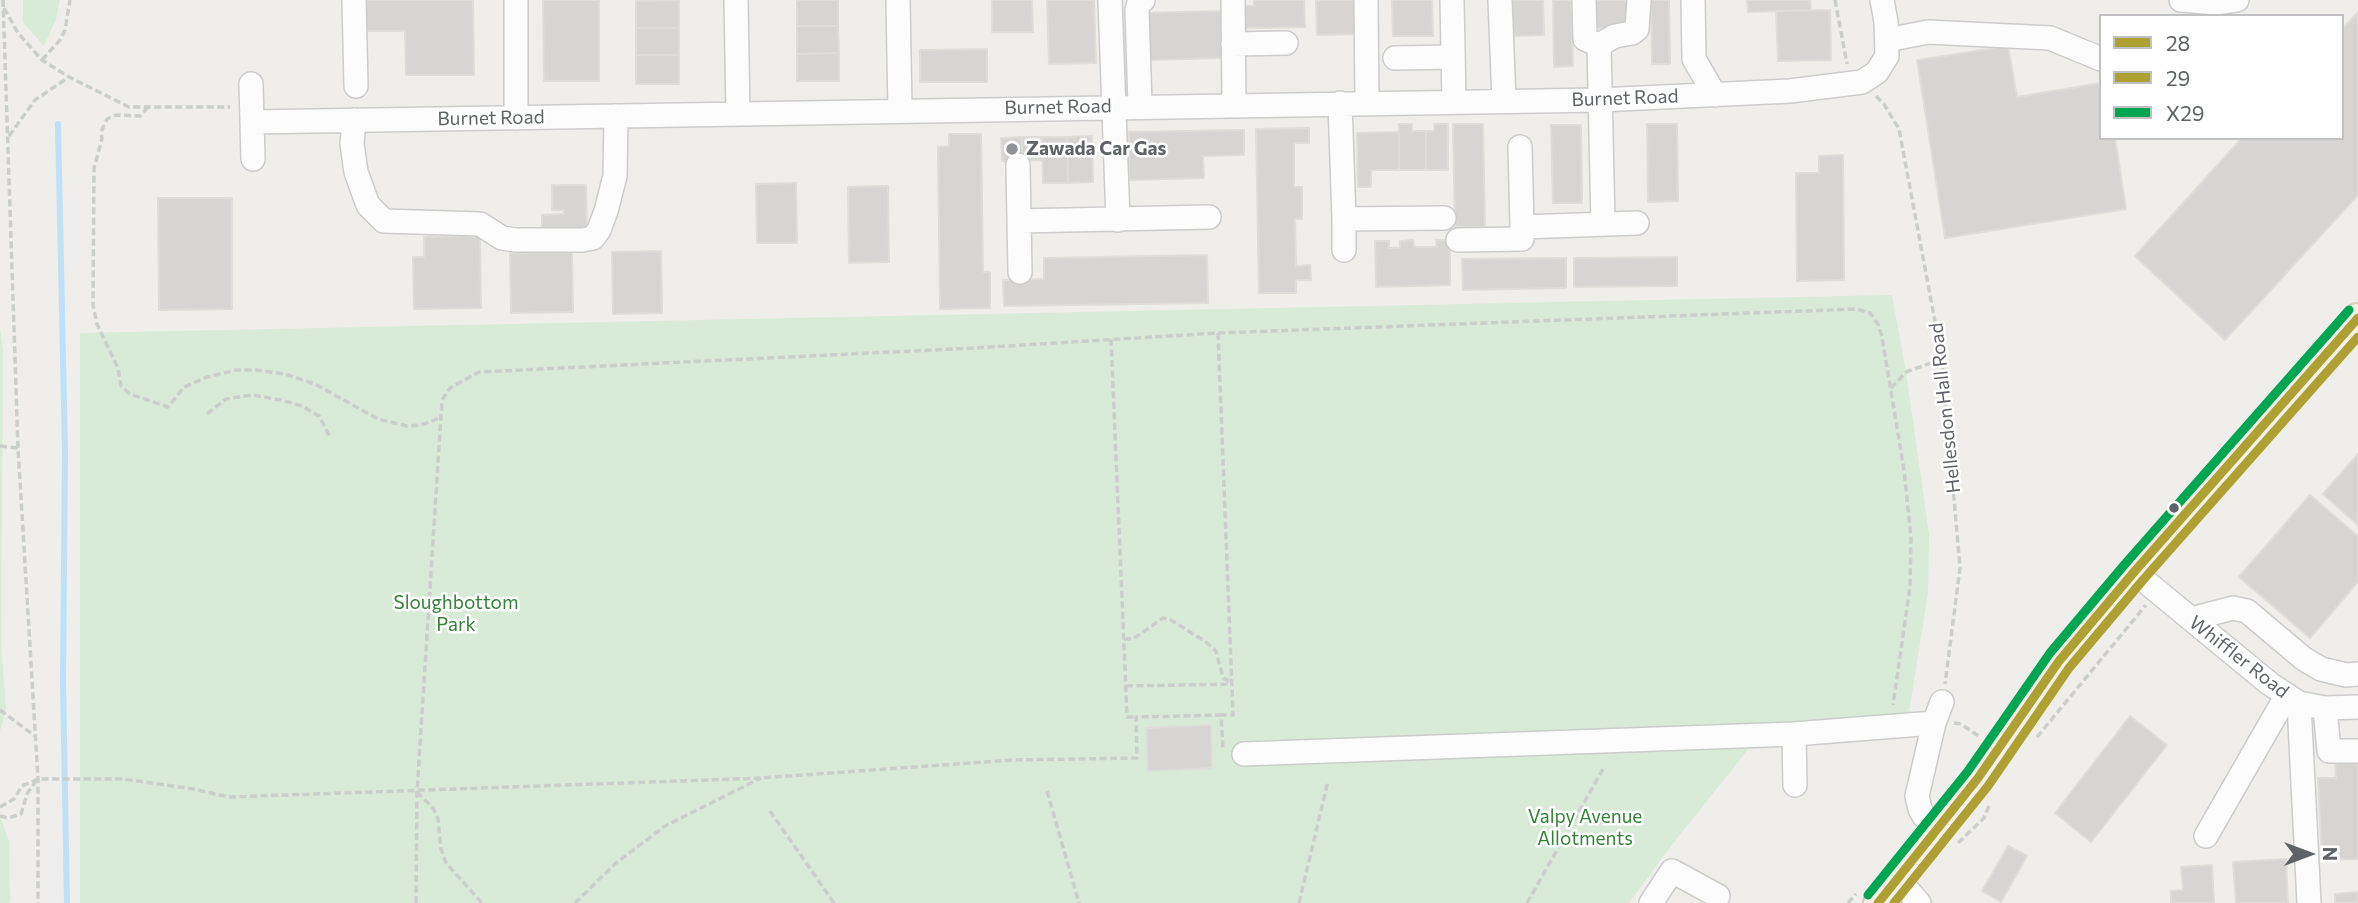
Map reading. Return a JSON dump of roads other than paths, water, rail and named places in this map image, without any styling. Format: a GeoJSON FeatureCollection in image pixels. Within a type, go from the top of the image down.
{"type":"FeatureCollection","features":[{"type":"Feature","properties":{"kind":"main road"},"geometry":{"type":"LineString","coordinates":[[1878,903],[1898,879],[1947,837],[1999,751],[2059,662],[2134,572],[2358,318]]}},
{"type":"Feature","properties":{"kind":"street"},"geometry":{"type":"LineString","coordinates":[[354,0],[356,86]]}},
{"type":"Feature","properties":{"kind":"street"},"geometry":{"type":"LineString","coordinates":[[516,0],[516,118]]}},
{"type":"Feature","properties":{"kind":"street"},"geometry":{"type":"LineString","coordinates":[[736,0],[738,113]]}},
{"type":"Feature","properties":{"kind":"street"},"geometry":{"type":"LineString","coordinates":[[898,0],[900,110]]}},
{"type":"Feature","properties":{"kind":"street"},"geometry":{"type":"LineString","coordinates":[[1110,0],[1118,220]]}},
{"type":"Feature","properties":{"kind":"street"},"geometry":{"type":"LineString","coordinates":[[1140,106],[1137,10],[1143,0]]}},
{"type":"Feature","properties":{"kind":"street"},"geometry":{"type":"LineString","coordinates":[[1233,0],[1234,104]]}},
{"type":"Feature","properties":{"kind":"street"},"geometry":{"type":"LineString","coordinates":[[1366,0],[1367,102]]}},
{"type":"Feature","properties":{"kind":"street"},"geometry":{"type":"LineString","coordinates":[[1452,0],[1454,101]]}},
{"type":"Feature","properties":{"kind":"street"},"geometry":{"type":"LineString","coordinates":[[1500,0],[1504,101]]}},
{"type":"Feature","properties":{"kind":"street"},"geometry":{"type":"LineString","coordinates":[[1584,0],[1586,39],[1599,45]]}},
{"type":"Feature","properties":{"kind":"street"},"geometry":{"type":"LineString","coordinates":[[1599,45],[1637,29],[1639,0]]}},
{"type":"Feature","properties":{"kind":"street"},"geometry":{"type":"LineString","coordinates":[[1693,0],[1694,59],[1714,94]]}},
{"type":"Feature","properties":{"kind":"street"},"geometry":{"type":"LineString","coordinates":[[1882,0],[1886,40],[1928,32],[2050,38],[2099,58]]}},
{"type":"Feature","properties":{"kind":"street"},"geometry":{"type":"LineString","coordinates":[[2181,0],[2217,4],[2237,0]]}},
{"type":"Feature","properties":{"kind":"street","name":"Burnet Road"},"geometry":{"type":"LineString","coordinates":[[252,114],[354,120],[1599,100],[1790,91],[1857,83],[1877,72],[1887,56],[1886,40]]}},
{"type":"Feature","properties":{"kind":"street"},"geometry":{"type":"LineString","coordinates":[[1233,44],[1286,43]]}},
{"type":"Feature","properties":{"kind":"street"},"geometry":{"type":"LineString","coordinates":[[1599,45],[1603,223]]}},
{"type":"Feature","properties":{"kind":"street"},"geometry":{"type":"LineString","coordinates":[[1395,58],[1453,57]]}},
{"type":"Feature","properties":{"kind":"street"},"geometry":{"type":"LineString","coordinates":[[251,84],[253,159]]}},
{"type":"Feature","properties":{"kind":"street"},"geometry":{"type":"LineString","coordinates":[[1340,103],[1345,250]]}},
{"type":"Feature","properties":{"kind":"street"},"geometry":{"type":"LineString","coordinates":[[354,120],[352,144],[356,172],[368,205],[384,221],[481,224],[502,237],[516,240],[582,240],[593,237],[599,230],[606,211],[615,176],[617,116]]}},
{"type":"Feature","properties":{"kind":"street"},"geometry":{"type":"LineString","coordinates":[[1458,240],[1522,239],[1520,147]]}},
{"type":"Feature","properties":{"kind":"street"},"geometry":{"type":"LineString","coordinates":[[1018,165],[1020,272]]}},
{"type":"Feature","properties":{"kind":"street"},"geometry":{"type":"LineString","coordinates":[[1019,221],[1209,217]]}},
{"type":"Feature","properties":{"kind":"street"},"geometry":{"type":"LineString","coordinates":[[1343,219],[1444,218]]}},
{"type":"Feature","properties":{"kind":"street"},"geometry":{"type":"LineString","coordinates":[[1522,227],[1637,223]]}},
{"type":"Feature","properties":{"kind":"street","name":"Whiffler Road"},"geometry":{"type":"LineString","coordinates":[[2134,572],[2293,699],[2325,708],[2358,707]]}},
{"type":"Feature","properties":{"kind":"street"},"geometry":{"type":"LineString","coordinates":[[2191,619],[2233,608],[2247,611],[2304,659],[2321,669],[2346,675],[2358,674]]}},
{"type":"Feature","properties":{"kind":"street"},"geometry":{"type":"LineString","coordinates":[[2206,836],[2293,699]]}},
{"type":"Feature","properties":{"kind":"street"},"geometry":{"type":"LineString","coordinates":[[2293,699],[2309,903]]}},
{"type":"Feature","properties":{"kind":"street"},"geometry":{"type":"LineString","coordinates":[[2325,708],[2329,751],[2358,751]]}},
{"type":"Feature","properties":{"kind":"street"},"geometry":{"type":"LineString","coordinates":[[1244,754],[1794,734],[1938,712],[1917,796],[1924,816],[1947,837]]}},
{"type":"Feature","properties":{"kind":"street"},"geometry":{"type":"LineString","coordinates":[[1794,734],[1795,785]]}},
{"type":"Feature","properties":{"kind":"street"},"geometry":{"type":"LineString","coordinates":[[1651,903],[1672,871],[1718,896]]}},
{"type":"Feature","properties":{"kind":"street"},"geometry":{"type":"LineString","coordinates":[[1898,879],[1919,903]]}},
{"type":"Feature","properties":{"kind":"waterway"},"geometry":{"type":"LineString","coordinates":[[58,124],[65,452],[63,682],[67,903]]}},
{"type":"Feature","properties":{"kind":"place","name":"Zawada Car Gas"},"geometry":{"type":"Point","coordinates":[1012,149]}},
{"type":"Feature","properties":{"kind":"park label","name":"Sloughbottom Park"},"geometry":{"type":"Point","coordinates":[456,614]}},
{"type":"Feature","properties":{"kind":"park label","name":"Valpy Avenue Allotments"},"geometry":{"type":"Point","coordinates":[1585,828]}}]}
